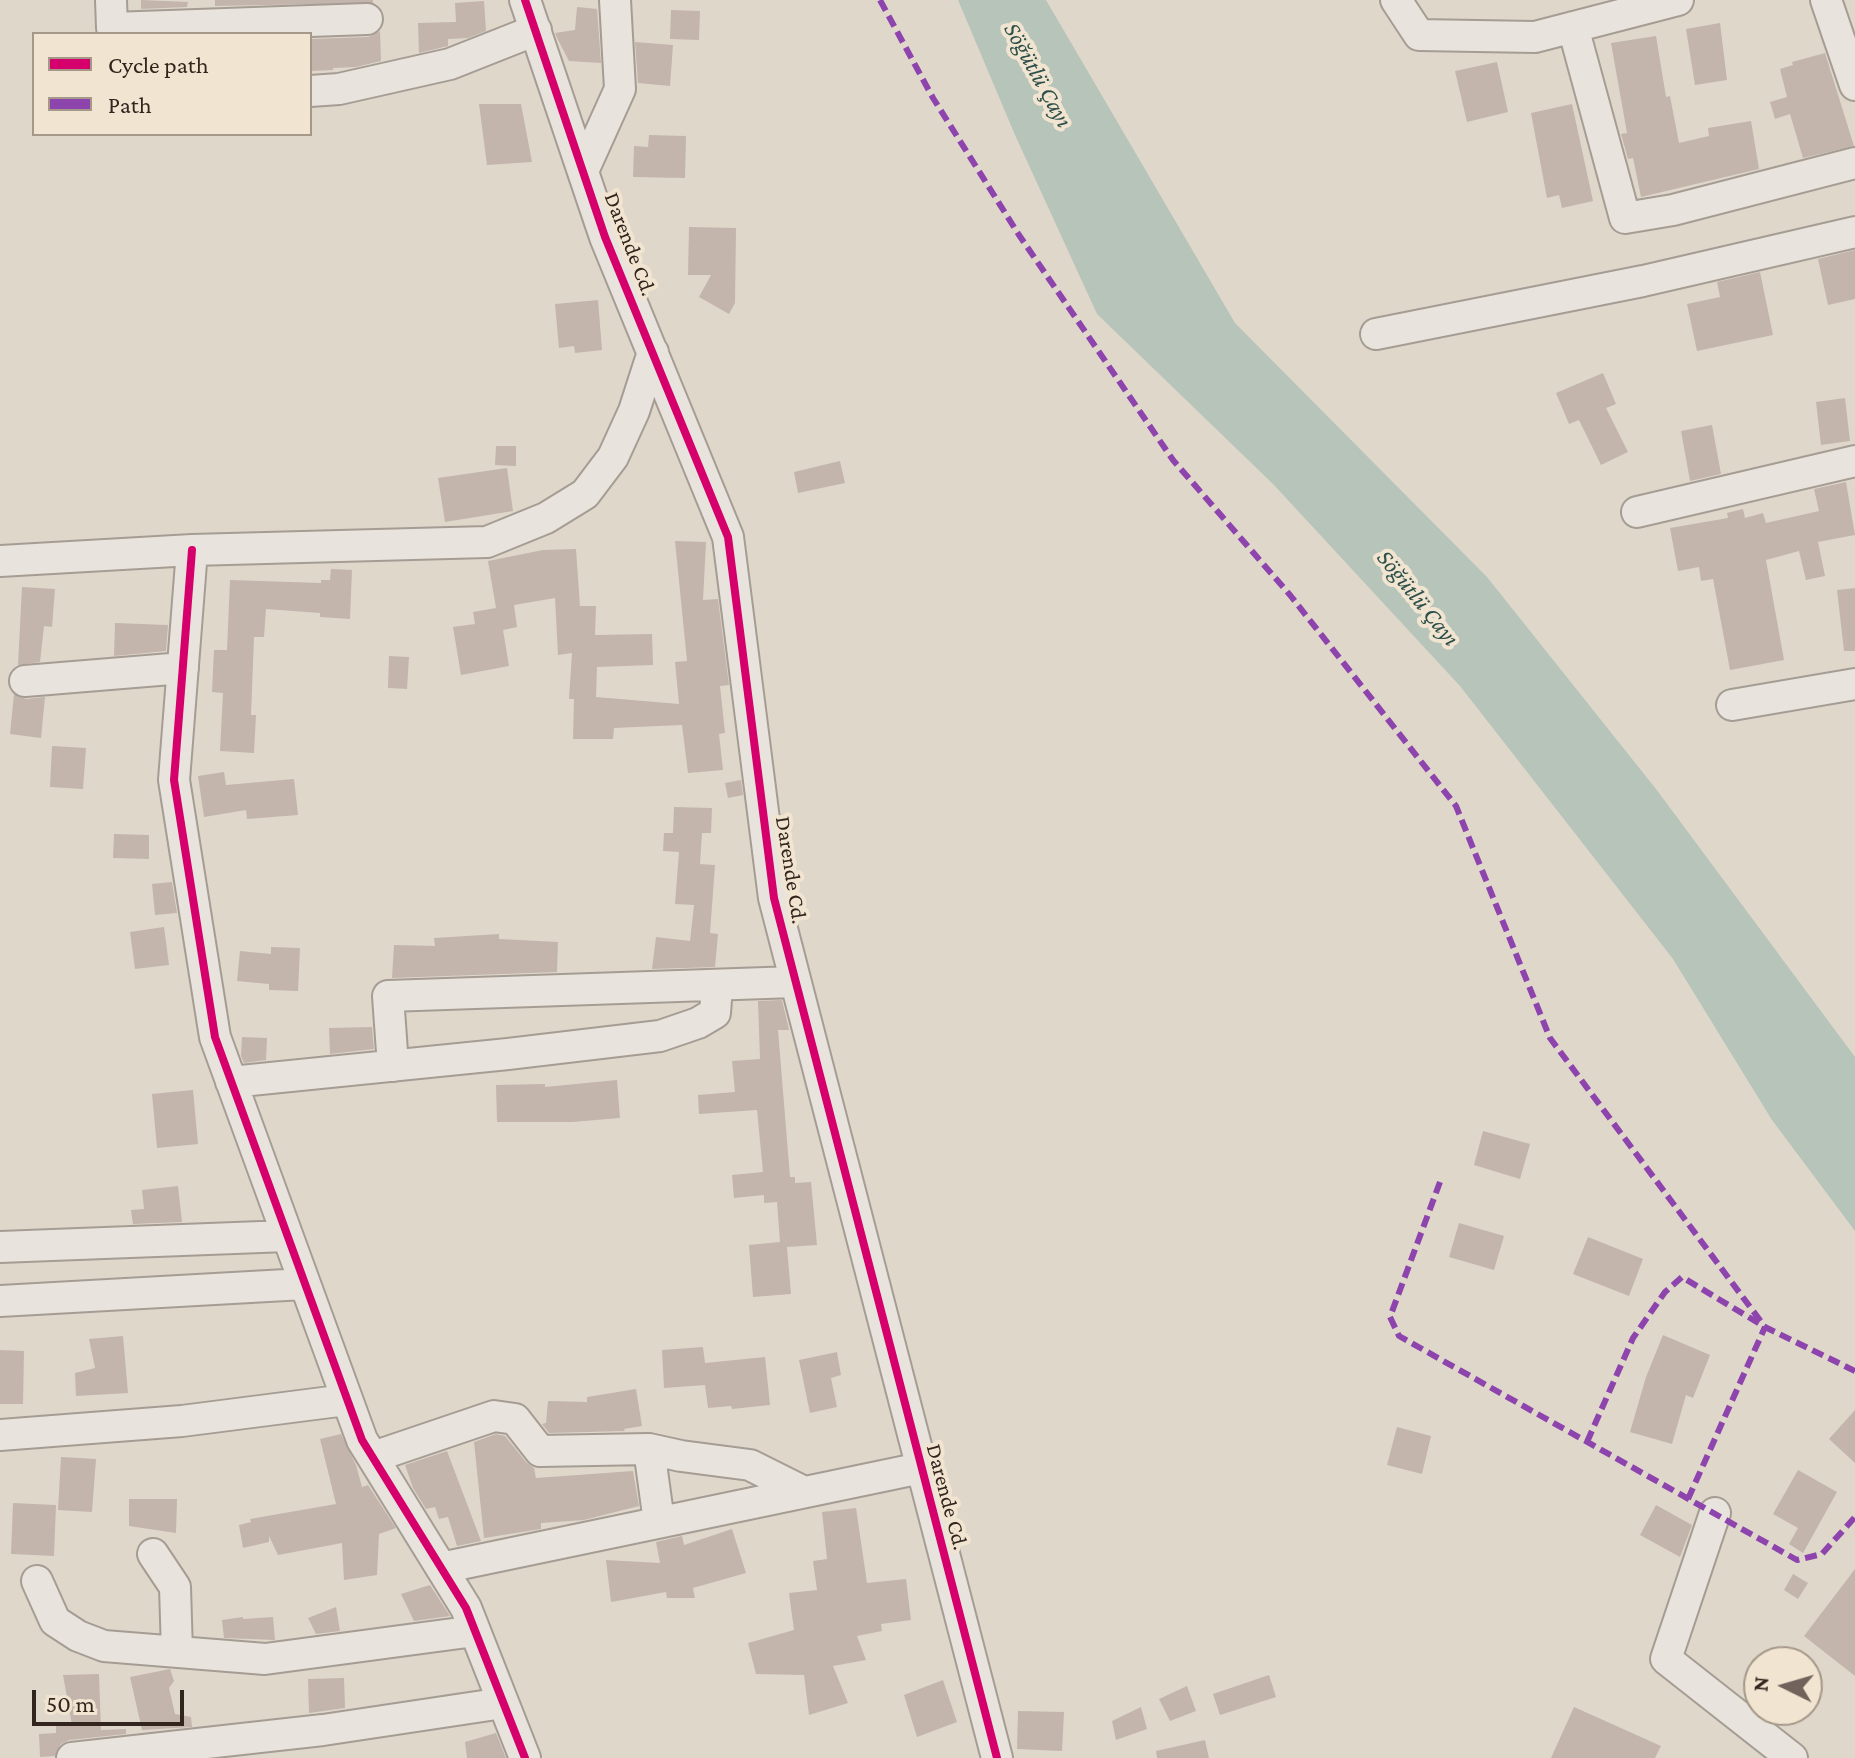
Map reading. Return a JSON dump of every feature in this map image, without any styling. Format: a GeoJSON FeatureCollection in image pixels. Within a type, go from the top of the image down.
{"type":"FeatureCollection","features":[{"type":"Feature","properties":{"kind":"street","name":"Darende Cd."},"geometry":{"type":"LineString","coordinates":[[525,0],[605,237],[728,537],[774,898],[997,1758]]}},
{"type":"Feature","properties":{"kind":"street"},"geometry":{"type":"LineString","coordinates":[[583,171],[620,89],[615,0]]}},
{"type":"Feature","properties":{"kind":"street"},"geometry":{"type":"LineString","coordinates":[[1396,0],[1419,35],[1535,37],[1583,17],[1678,0]]}},
{"type":"Feature","properties":{"kind":"street"},"geometry":{"type":"LineString","coordinates":[[1826,0],[1855,85]]}},
{"type":"Feature","properties":{"kind":"street"},"geometry":{"type":"LineString","coordinates":[[1583,17],[1625,218],[1673,210],[1855,163]]}},
{"type":"Feature","properties":{"kind":"street"},"geometry":{"type":"LineString","coordinates":[[111,21],[367,19]]}},
{"type":"Feature","properties":{"kind":"street"},"geometry":{"type":"LineString","coordinates":[[312,91],[339,89],[450,64],[536,30]]}},
{"type":"Feature","properties":{"kind":"street"},"geometry":{"type":"LineString","coordinates":[[1376,334],[1643,281],[1855,232]]}},
{"type":"Feature","properties":{"kind":"street"},"geometry":{"type":"LineString","coordinates":[[0,561],[192,550],[487,542],[546,518],[585,494],[613,457],[634,411],[653,352]]}},
{"type":"Feature","properties":{"kind":"street"},"geometry":{"type":"LineString","coordinates":[[1637,512],[1855,461]]}},
{"type":"Feature","properties":{"kind":"street"},"geometry":{"type":"LineString","coordinates":[[192,550],[174,780],[215,1037],[362,1440],[466,1608],[525,1758]]}},
{"type":"Feature","properties":{"kind":"street"},"geometry":{"type":"LineString","coordinates":[[25,681],[183,668]]}},
{"type":"Feature","properties":{"kind":"street"},"geometry":{"type":"LineString","coordinates":[[1732,705],[1855,684]]}},
{"type":"Feature","properties":{"kind":"street"},"geometry":{"type":"LineString","coordinates":[[393,1066],[388,996],[795,982]]}},
{"type":"Feature","properties":{"kind":"street"},"geometry":{"type":"LineString","coordinates":[[231,1082],[660,1036],[698,1023],[715,1013],[717,986]]}},
{"type":"Feature","properties":{"kind":"street"},"geometry":{"type":"LineString","coordinates":[[0,1247],[287,1236]]}},
{"type":"Feature","properties":{"kind":"street"},"geometry":{"type":"LineString","coordinates":[[0,1301],[304,1284]]}},
{"type":"Feature","properties":{"kind":"street"},"geometry":{"type":"LineString","coordinates":[[0,1435],[182,1421],[346,1400]]}},
{"type":"Feature","properties":{"kind":"street"},"geometry":{"type":"LineString","coordinates":[[373,1457],[471,1421],[494,1416],[515,1419],[540,1451],[649,1449],[750,1465],[804,1492]]}},
{"type":"Feature","properties":{"kind":"street"},"geometry":{"type":"LineString","coordinates":[[649,1449],[659,1522]]}},
{"type":"Feature","properties":{"kind":"street"},"geometry":{"type":"LineString","coordinates":[[441,1568],[921,1468]]}},
{"type":"Feature","properties":{"kind":"street"},"geometry":{"type":"LineString","coordinates":[[1715,1513],[1666,1659],[1792,1758]]}},
{"type":"Feature","properties":{"kind":"street"},"geometry":{"type":"LineString","coordinates":[[153,1554],[175,1587],[177,1652]]}},
{"type":"Feature","properties":{"kind":"street"},"geometry":{"type":"LineString","coordinates":[[37,1581],[55,1621],[78,1636],[104,1646],[265,1659],[475,1631]]}},
{"type":"Feature","properties":{"kind":"street"},"geometry":{"type":"LineString","coordinates":[[72,1758],[323,1730],[503,1703]]}},
{"type":"Feature","properties":{"kind":"water","name":"Söğütlü Çayı"},"geometry":{"type":"Polygon","coordinates":[[[958,0],[1046,0],[1235,323],[1487,577],[1656,789],[1855,1057],[1855,1231],[1772,1120],[1673,959],[1460,686],[1273,484],[1097,314],[1015,135],[958,0]]]}},
{"type":"Feature","properties":{"kind":"building"},"geometry":{"type":"Polygon","coordinates":[[[141,0],[188,2],[187,7],[141,9],[141,0]]]}},
{"type":"Feature","properties":{"kind":"building"},"geometry":{"type":"Polygon","coordinates":[[[215,0],[373,0],[373,3],[215,6],[215,0]]]}},
{"type":"Feature","properties":{"kind":"building"},"geometry":{"type":"Polygon","coordinates":[[[484,1],[486,31],[468,38],[448,39],[448,46],[419,53],[418,23],[456,22],[455,3],[484,1]]]}},
{"type":"Feature","properties":{"kind":"building"},"geometry":{"type":"Polygon","coordinates":[[[577,7],[597,9],[601,63],[569,61],[555,33],[575,30],[577,7]]]}},
{"type":"Feature","properties":{"kind":"building"},"geometry":{"type":"Polygon","coordinates":[[[671,10],[700,11],[699,40],[670,39],[671,10]]]}},
{"type":"Feature","properties":{"kind":"building"},"geometry":{"type":"Polygon","coordinates":[[[1720,23],[1727,80],[1695,85],[1686,29],[1720,23]]]}},
{"type":"Feature","properties":{"kind":"building"},"geometry":{"type":"Polygon","coordinates":[[[380,31],[381,61],[312,71],[312,39],[368,37],[380,31]]]}},
{"type":"Feature","properties":{"kind":"building"},"geometry":{"type":"Polygon","coordinates":[[[1656,36],[1666,97],[1670,96],[1679,143],[1709,136],[1708,128],[1751,121],[1759,169],[1641,197],[1633,158],[1628,159],[1621,134],[1627,133],[1611,43],[1656,36]]]}},
{"type":"Feature","properties":{"kind":"building"},"geometry":{"type":"Polygon","coordinates":[[[635,42],[673,45],[670,86],[638,83],[635,42]]]}},
{"type":"Feature","properties":{"kind":"building"},"geometry":{"type":"Polygon","coordinates":[[[1825,53],[1854,146],[1803,158],[1790,114],[1775,119],[1770,102],[1787,97],[1780,69],[1793,65],[1792,62],[1825,53]]]}},
{"type":"Feature","properties":{"kind":"building"},"geometry":{"type":"Polygon","coordinates":[[[1497,62],[1508,112],[1467,122],[1455,71],[1497,62]]]}},
{"type":"Feature","properties":{"kind":"building"},"geometry":{"type":"Polygon","coordinates":[[[479,104],[521,104],[532,162],[487,165],[479,104]]]}},
{"type":"Feature","properties":{"kind":"building"},"geometry":{"type":"Polygon","coordinates":[[[1572,104],[1593,201],[1562,208],[1559,195],[1547,198],[1531,113],[1572,104]]]}},
{"type":"Feature","properties":{"kind":"building"},"geometry":{"type":"Polygon","coordinates":[[[649,135],[686,136],[685,178],[633,177],[634,146],[648,147],[649,135]]]}},
{"type":"Feature","properties":{"kind":"building"},"geometry":{"type":"Polygon","coordinates":[[[689,227],[736,228],[735,303],[729,314],[699,297],[711,275],[688,275],[689,227]]]}},
{"type":"Feature","properties":{"kind":"building"},"geometry":{"type":"Polygon","coordinates":[[[1855,250],[1855,299],[1828,305],[1818,259],[1855,250]]]}},
{"type":"Feature","properties":{"kind":"building"},"geometry":{"type":"Polygon","coordinates":[[[1760,272],[1773,335],[1697,351],[1687,304],[1720,297],[1717,282],[1760,272]]]}},
{"type":"Feature","properties":{"kind":"building"},"geometry":{"type":"Polygon","coordinates":[[[598,300],[602,350],[575,353],[574,346],[559,348],[555,304],[598,300]]]}},
{"type":"Feature","properties":{"kind":"building"},"geometry":{"type":"Polygon","coordinates":[[[1603,373],[1616,404],[1606,408],[1628,452],[1601,465],[1579,420],[1569,424],[1556,393],[1603,373]]]}},
{"type":"Feature","properties":{"kind":"building"},"geometry":{"type":"Polygon","coordinates":[[[1845,398],[1850,441],[1821,445],[1816,402],[1845,398]]]}},
{"type":"Feature","properties":{"kind":"building"},"geometry":{"type":"Polygon","coordinates":[[[1712,425],[1721,474],[1690,481],[1681,431],[1712,425]]]}},
{"type":"Feature","properties":{"kind":"building"},"geometry":{"type":"Polygon","coordinates":[[[496,446],[516,446],[516,466],[495,465],[496,446]]]}},
{"type":"Feature","properties":{"kind":"building"},"geometry":{"type":"Polygon","coordinates":[[[840,461],[845,483],[798,493],[794,472],[840,461]]]}},
{"type":"Feature","properties":{"kind":"building"},"geometry":{"type":"Polygon","coordinates":[[[507,468],[513,511],[445,522],[438,478],[507,468]]]}},
{"type":"Feature","properties":{"kind":"building"},"geometry":{"type":"Polygon","coordinates":[[[1846,482],[1855,535],[1818,542],[1825,576],[1806,580],[1799,551],[1766,560],[1784,660],[1730,670],[1713,579],[1701,581],[1699,567],[1678,571],[1670,528],[1728,518],[1727,513],[1743,509],[1745,518],[1763,513],[1766,523],[1819,511],[1814,489],[1846,482]]]}},
{"type":"Feature","properties":{"kind":"building"},"geometry":{"type":"Polygon","coordinates":[[[675,541],[706,542],[703,600],[718,599],[729,685],[720,686],[725,733],[719,734],[723,770],[688,773],[682,725],[614,728],[613,739],[573,739],[574,699],[569,699],[572,653],[558,655],[555,598],[514,605],[517,627],[503,630],[509,666],[461,675],[453,627],[475,624],[473,612],[496,608],[488,561],[543,550],[576,549],[580,606],[596,606],[595,635],[652,634],[653,665],[597,667],[596,697],[679,704],[675,662],[687,661],[675,541]]]}},
{"type":"Feature","properties":{"kind":"building"},"geometry":{"type":"Polygon","coordinates":[[[331,569],[352,570],[350,619],[320,617],[320,613],[266,609],[264,637],[254,637],[251,715],[256,715],[254,753],[220,751],[223,693],[212,692],[214,650],[227,650],[230,580],[321,583],[321,580],[330,580],[331,569]]]}},
{"type":"Feature","properties":{"kind":"building"},"geometry":{"type":"Polygon","coordinates":[[[22,587],[55,589],[52,627],[44,626],[40,662],[18,665],[22,587]]]}},
{"type":"Feature","properties":{"kind":"building"},"geometry":{"type":"Polygon","coordinates":[[[1855,588],[1855,651],[1844,651],[1837,590],[1855,588]]]}},
{"type":"Feature","properties":{"kind":"building"},"geometry":{"type":"Polygon","coordinates":[[[115,623],[168,625],[166,651],[114,656],[115,623]]]}},
{"type":"Feature","properties":{"kind":"building"},"geometry":{"type":"Polygon","coordinates":[[[389,656],[409,657],[407,689],[388,688],[389,656]]]}},
{"type":"Feature","properties":{"kind":"building"},"geometry":{"type":"Polygon","coordinates":[[[14,694],[26,699],[45,697],[41,738],[10,734],[14,694]]]}},
{"type":"Feature","properties":{"kind":"building"},"geometry":{"type":"Polygon","coordinates":[[[52,746],[86,748],[83,789],[50,787],[52,746]]]}},
{"type":"Feature","properties":{"kind":"building"},"geometry":{"type":"Polygon","coordinates":[[[224,772],[226,785],[294,779],[298,815],[247,819],[246,810],[204,817],[198,776],[224,772]]]}},
{"type":"Feature","properties":{"kind":"building"},"geometry":{"type":"Polygon","coordinates":[[[741,780],[743,795],[728,798],[725,783],[741,780]]]}},
{"type":"Feature","properties":{"kind":"building"},"geometry":{"type":"Polygon","coordinates":[[[674,807],[712,808],[711,833],[702,833],[700,864],[715,865],[710,933],[718,934],[715,967],[652,969],[656,937],[690,941],[694,905],[675,904],[679,852],[663,851],[664,833],[673,833],[674,807]]]}},
{"type":"Feature","properties":{"kind":"building"},"geometry":{"type":"Polygon","coordinates":[[[114,834],[149,835],[149,859],[113,858],[114,834]]]}},
{"type":"Feature","properties":{"kind":"building"},"geometry":{"type":"Polygon","coordinates":[[[172,882],[177,913],[155,915],[152,884],[172,882]]]}},
{"type":"Feature","properties":{"kind":"building"},"geometry":{"type":"Polygon","coordinates":[[[164,927],[169,965],[135,969],[130,932],[164,927]]]}},
{"type":"Feature","properties":{"kind":"building"},"geometry":{"type":"Polygon","coordinates":[[[499,934],[499,939],[558,942],[557,972],[392,978],[394,945],[435,946],[434,938],[499,934]]]}},
{"type":"Feature","properties":{"kind":"building"},"geometry":{"type":"Polygon","coordinates":[[[271,947],[300,948],[298,991],[269,990],[269,984],[237,981],[240,951],[271,954],[271,947]]]}},
{"type":"Feature","properties":{"kind":"building"},"geometry":{"type":"Polygon","coordinates":[[[782,1000],[789,1030],[778,1030],[790,1177],[795,1177],[795,1183],[811,1182],[817,1245],[787,1247],[791,1294],[753,1297],[749,1245],[780,1242],[777,1202],[764,1203],[764,1195],[734,1198],[732,1175],[763,1172],[757,1110],[699,1114],[698,1095],[735,1092],[732,1061],[760,1059],[758,1001],[782,1000]]]}},
{"type":"Feature","properties":{"kind":"building"},"geometry":{"type":"Polygon","coordinates":[[[372,1027],[374,1049],[330,1054],[329,1028],[372,1027]]]}},
{"type":"Feature","properties":{"kind":"building"},"geometry":{"type":"Polygon","coordinates":[[[242,1037],[267,1038],[266,1060],[244,1063],[241,1056],[242,1037]]]}},
{"type":"Feature","properties":{"kind":"building"},"geometry":{"type":"Polygon","coordinates":[[[617,1080],[620,1118],[572,1122],[497,1122],[496,1085],[545,1084],[545,1087],[617,1080]]]}},
{"type":"Feature","properties":{"kind":"building"},"geometry":{"type":"Polygon","coordinates":[[[193,1090],[198,1144],[157,1148],[152,1094],[193,1090]]]}},
{"type":"Feature","properties":{"kind":"building"},"geometry":{"type":"Polygon","coordinates":[[[1483,1131],[1530,1144],[1520,1179],[1474,1165],[1483,1131]]]}},
{"type":"Feature","properties":{"kind":"building"},"geometry":{"type":"Polygon","coordinates":[[[178,1186],[182,1222],[133,1224],[131,1210],[144,1209],[142,1190],[178,1186]]]}},
{"type":"Feature","properties":{"kind":"building"},"geometry":{"type":"Polygon","coordinates":[[[1459,1223],[1504,1236],[1494,1270],[1449,1257],[1459,1223]]]}},
{"type":"Feature","properties":{"kind":"building"},"geometry":{"type":"Polygon","coordinates":[[[1588,1237],[1643,1259],[1629,1296],[1573,1274],[1588,1237]]]}},
{"type":"Feature","properties":{"kind":"building"},"geometry":{"type":"Polygon","coordinates":[[[1663,1335],[1710,1355],[1693,1398],[1686,1395],[1672,1444],[1630,1432],[1646,1377],[1663,1335]]]}},
{"type":"Feature","properties":{"kind":"building"},"geometry":{"type":"Polygon","coordinates":[[[123,1336],[128,1393],[76,1396],[75,1373],[95,1368],[89,1339],[123,1336]]]}},
{"type":"Feature","properties":{"kind":"building"},"geometry":{"type":"Polygon","coordinates":[[[703,1347],[705,1363],[765,1357],[770,1405],[708,1408],[705,1385],[664,1388],[662,1350],[703,1347]]]}},
{"type":"Feature","properties":{"kind":"building"},"geometry":{"type":"Polygon","coordinates":[[[0,1350],[24,1351],[23,1404],[0,1404],[0,1350]]]}},
{"type":"Feature","properties":{"kind":"building"},"geometry":{"type":"Polygon","coordinates":[[[837,1352],[841,1375],[831,1378],[837,1407],[810,1413],[799,1360],[837,1352]]]}},
{"type":"Feature","properties":{"kind":"building"},"geometry":{"type":"Polygon","coordinates":[[[636,1389],[642,1426],[625,1431],[549,1433],[542,1424],[546,1423],[548,1401],[587,1402],[587,1397],[636,1389]]]}},
{"type":"Feature","properties":{"kind":"building"},"geometry":{"type":"Polygon","coordinates":[[[1855,1410],[1855,1463],[1829,1439],[1855,1410]]]}},
{"type":"Feature","properties":{"kind":"building"},"geometry":{"type":"Polygon","coordinates":[[[1397,1427],[1431,1436],[1422,1474],[1387,1465],[1397,1427]]]}},
{"type":"Feature","properties":{"kind":"building"},"geometry":{"type":"Polygon","coordinates":[[[341,1434],[356,1465],[362,1487],[368,1485],[396,1528],[379,1534],[377,1575],[344,1580],[342,1543],[278,1555],[269,1536],[269,1542],[243,1548],[239,1525],[251,1522],[250,1519],[336,1504],[320,1439],[341,1434]]]}},
{"type":"Feature","properties":{"kind":"building"},"geometry":{"type":"Polygon","coordinates":[[[496,1434],[505,1436],[534,1468],[536,1478],[633,1471],[639,1506],[584,1520],[541,1523],[541,1529],[484,1538],[474,1442],[496,1434]]]}},
{"type":"Feature","properties":{"kind":"building"},"geometry":{"type":"Polygon","coordinates":[[[447,1451],[481,1541],[457,1546],[448,1517],[439,1519],[435,1507],[426,1509],[413,1488],[405,1465],[447,1451]]]}},
{"type":"Feature","properties":{"kind":"building"},"geometry":{"type":"Polygon","coordinates":[[[61,1457],[96,1459],[92,1512],[58,1510],[61,1457]]]}},
{"type":"Feature","properties":{"kind":"building"},"geometry":{"type":"Polygon","coordinates":[[[1798,1470],[1837,1492],[1803,1553],[1789,1544],[1798,1528],[1773,1514],[1798,1470]]]}},
{"type":"Feature","properties":{"kind":"building"},"geometry":{"type":"Polygon","coordinates":[[[129,1499],[177,1499],[176,1533],[129,1526],[129,1499]]]}},
{"type":"Feature","properties":{"kind":"building"},"geometry":{"type":"Polygon","coordinates":[[[13,1503],[56,1505],[54,1556],[11,1554],[13,1503]]]}},
{"type":"Feature","properties":{"kind":"building"},"geometry":{"type":"Polygon","coordinates":[[[1656,1505],[1692,1525],[1680,1557],[1640,1535],[1656,1505]]]}},
{"type":"Feature","properties":{"kind":"building"},"geometry":{"type":"Polygon","coordinates":[[[856,1508],[867,1583],[906,1579],[911,1620],[881,1624],[882,1631],[857,1636],[866,1660],[833,1666],[848,1703],[809,1715],[804,1675],[756,1674],[748,1643],[794,1630],[789,1593],[817,1590],[813,1561],[827,1559],[822,1512],[856,1508]]]}},
{"type":"Feature","properties":{"kind":"building"},"geometry":{"type":"Polygon","coordinates":[[[732,1529],[746,1573],[693,1588],[695,1598],[667,1598],[666,1592],[611,1602],[606,1560],[660,1563],[656,1542],[682,1536],[684,1545],[732,1529]]]}},
{"type":"Feature","properties":{"kind":"building"},"geometry":{"type":"Polygon","coordinates":[[[1855,1569],[1855,1676],[1823,1651],[1823,1646],[1817,1646],[1804,1636],[1855,1569]]]}},
{"type":"Feature","properties":{"kind":"building"},"geometry":{"type":"Polygon","coordinates":[[[1793,1574],[1808,1583],[1798,1599],[1784,1590],[1793,1574]]]}},
{"type":"Feature","properties":{"kind":"building"},"geometry":{"type":"Polygon","coordinates":[[[430,1585],[450,1616],[414,1621],[401,1594],[430,1585]]]}},
{"type":"Feature","properties":{"kind":"building"},"geometry":{"type":"Polygon","coordinates":[[[336,1607],[340,1631],[316,1634],[308,1618],[336,1607]]]}},
{"type":"Feature","properties":{"kind":"building"},"geometry":{"type":"Polygon","coordinates":[[[273,1617],[275,1640],[224,1638],[222,1620],[273,1617]]]}},
{"type":"Feature","properties":{"kind":"building"},"geometry":{"type":"Polygon","coordinates":[[[170,1669],[174,1681],[169,1688],[175,1714],[191,1717],[192,1727],[142,1730],[130,1677],[170,1669]]]}},
{"type":"Feature","properties":{"kind":"building"},"geometry":{"type":"Polygon","coordinates":[[[99,1674],[101,1730],[126,1729],[126,1734],[69,1740],[61,1744],[55,1756],[40,1757],[39,1734],[56,1733],[56,1724],[72,1725],[63,1675],[99,1674]]]}},
{"type":"Feature","properties":{"kind":"building"},"geometry":{"type":"Polygon","coordinates":[[[1269,1675],[1276,1697],[1220,1715],[1213,1694],[1269,1675]]]}},
{"type":"Feature","properties":{"kind":"building"},"geometry":{"type":"Polygon","coordinates":[[[344,1678],[345,1708],[309,1713],[308,1679],[344,1678]]]}},
{"type":"Feature","properties":{"kind":"building"},"geometry":{"type":"Polygon","coordinates":[[[943,1680],[957,1722],[917,1737],[904,1695],[943,1680]]]}},
{"type":"Feature","properties":{"kind":"building"},"geometry":{"type":"Polygon","coordinates":[[[1187,1686],[1196,1711],[1170,1721],[1159,1699],[1187,1686]]]}},
{"type":"Feature","properties":{"kind":"building"},"geometry":{"type":"Polygon","coordinates":[[[1141,1707],[1147,1729],[1116,1740],[1112,1721],[1141,1707]]]}},
{"type":"Feature","properties":{"kind":"building"},"geometry":{"type":"Polygon","coordinates":[[[1574,1707],[1661,1746],[1655,1758],[1551,1758],[1574,1707]]]}},
{"type":"Feature","properties":{"kind":"building"},"geometry":{"type":"Polygon","coordinates":[[[1018,1711],[1064,1712],[1062,1751],[1017,1749],[1018,1711]]]}},
{"type":"Feature","properties":{"kind":"building"},"geometry":{"type":"Polygon","coordinates":[[[496,1733],[506,1758],[467,1758],[465,1742],[496,1733]]]}},
{"type":"Feature","properties":{"kind":"building"},"geometry":{"type":"Polygon","coordinates":[[[1205,1740],[1209,1758],[1157,1758],[1156,1751],[1205,1740]]]}},
{"type":"Feature","properties":{"kind":"marked path"},"geometry":{"type":"LineString","coordinates":[[880,0],[933,98],[1019,235],[1173,460],[1290,595],[1456,806],[1550,1038],[1765,1327]]}},
{"type":"Feature","properties":{"kind":"marked path"},"geometry":{"type":"LineString","coordinates":[[1440,1182],[1390,1317],[1399,1336],[1797,1560],[1822,1554],[1855,1517]]}},
{"type":"Feature","properties":{"kind":"marked path"},"geometry":{"type":"LineString","coordinates":[[1587,1442],[1633,1338],[1665,1292],[1682,1277],[1765,1327],[1855,1371]]}},
{"type":"Feature","properties":{"kind":"marked path"},"geometry":{"type":"LineString","coordinates":[[1688,1499],[1765,1327]]}},
{"type":"Feature","properties":{"kind":"cycle path"},"geometry":{"type":"LineString","coordinates":[[525,0],[605,237],[728,537],[774,898],[997,1758]]}},
{"type":"Feature","properties":{"kind":"cycle path"},"geometry":{"type":"LineString","coordinates":[[192,550],[174,780],[215,1037],[362,1440],[466,1608],[525,1758]]}}]}
